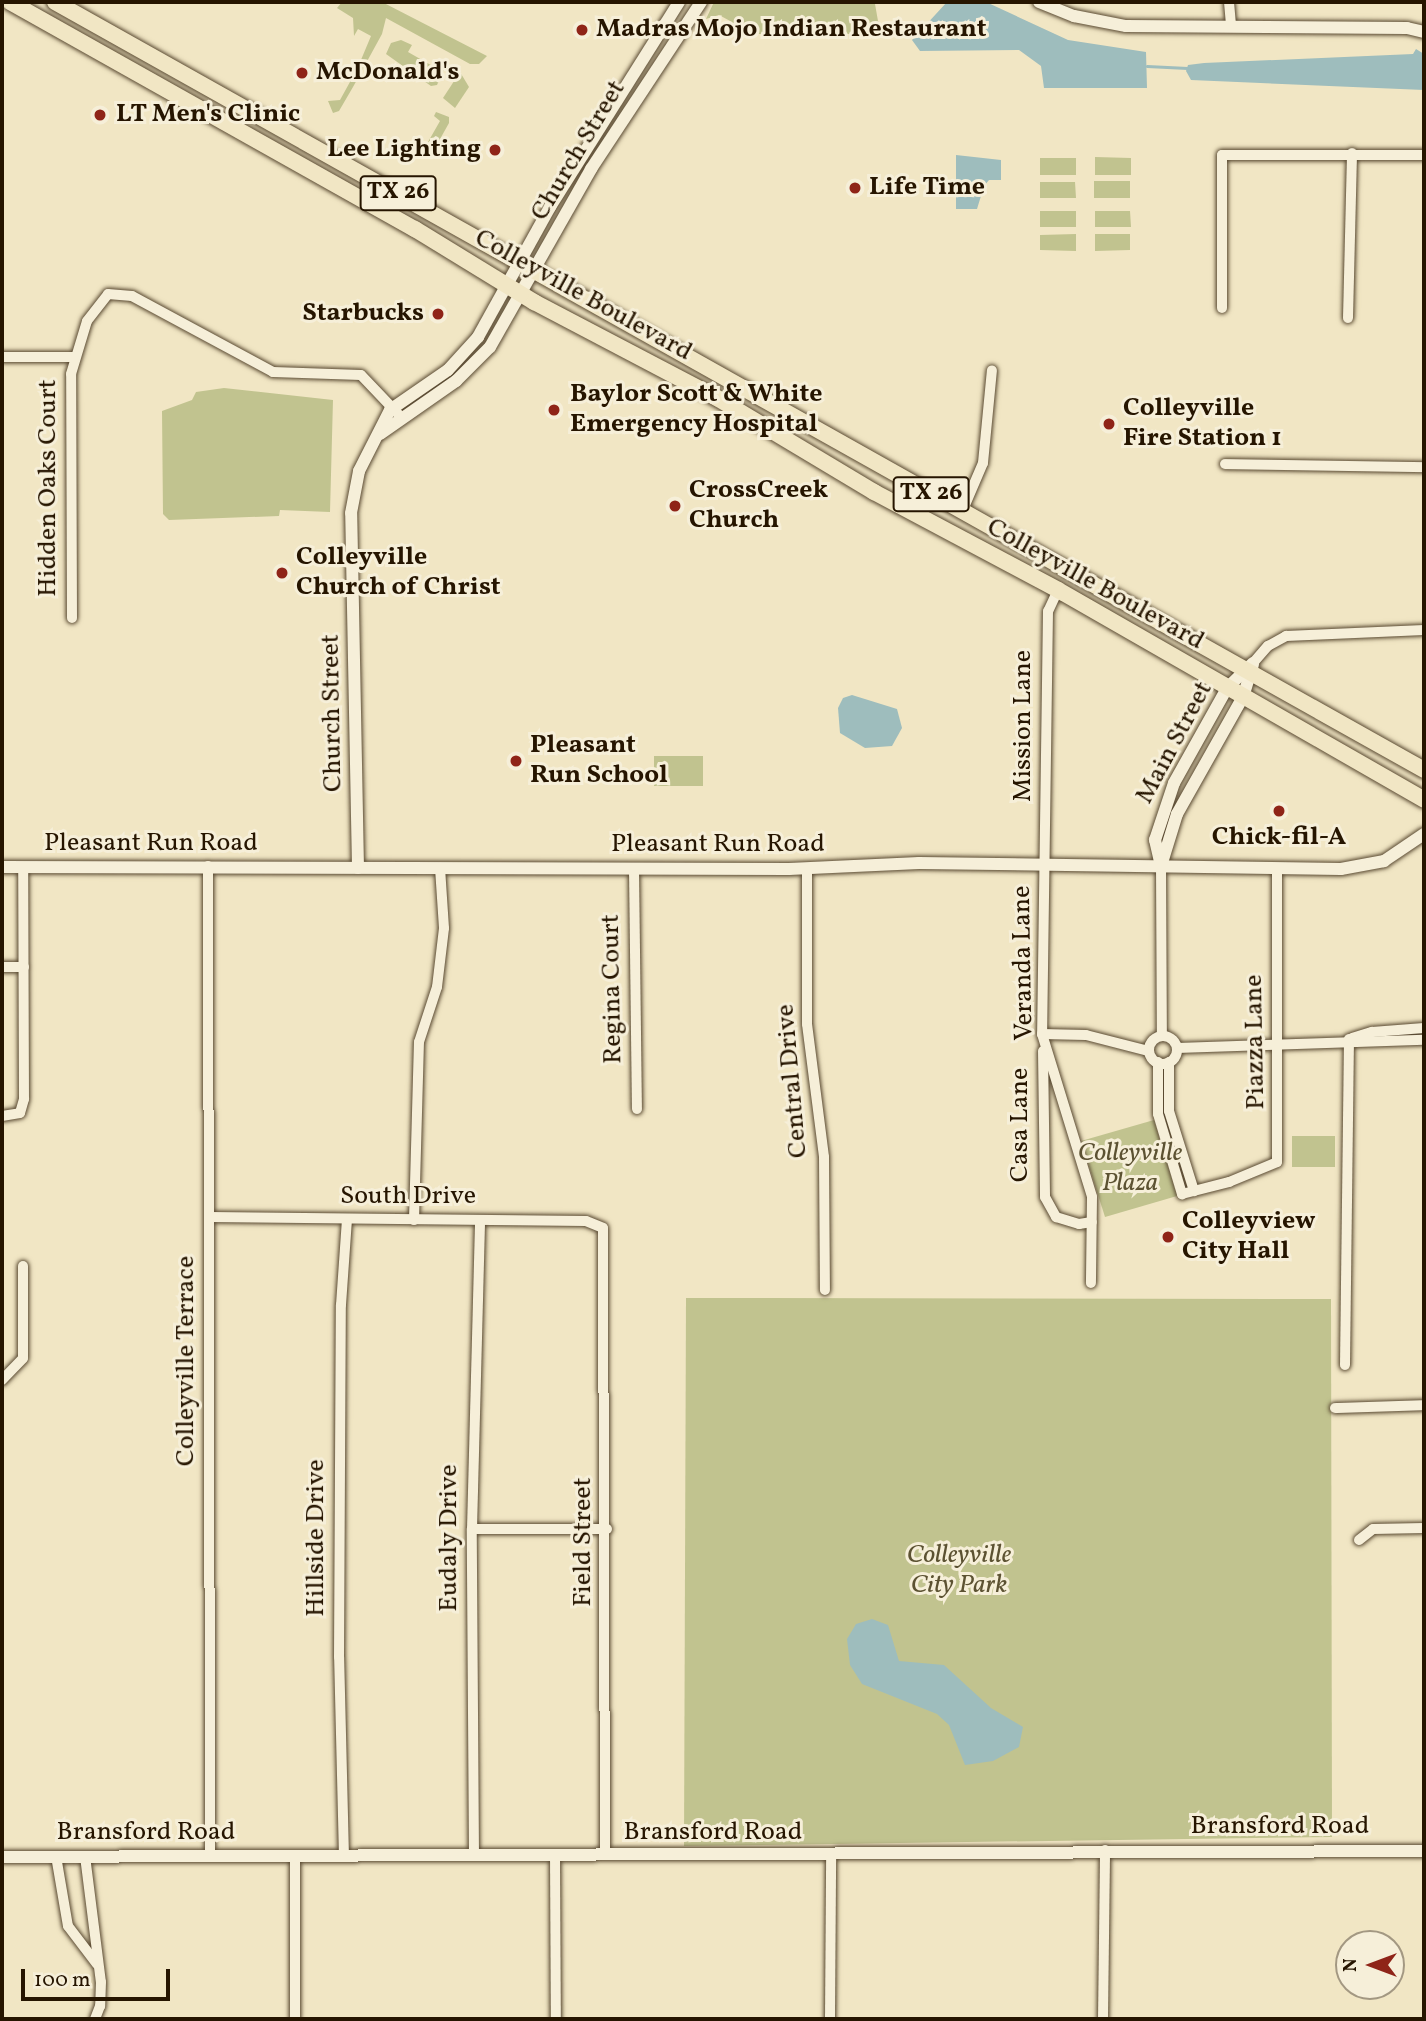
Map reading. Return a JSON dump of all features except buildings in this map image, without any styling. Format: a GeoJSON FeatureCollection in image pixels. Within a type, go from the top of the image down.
{"type":"FeatureCollection","features":[{"type":"Feature","properties":{"kind":"main road","name":"Colleyville Boulevard"},"geometry":{"type":"LineString","coordinates":[[10,2],[415,229],[521,295],[717,398],[946,531],[1058,590],[1424,800]]}},
{"type":"Feature","properties":{"kind":"main road","name":"Colleyville Boulevard"},"geometry":{"type":"LineString","coordinates":[[55,2],[962,512],[1249,669],[1424,770]]}},
{"type":"Feature","properties":{"kind":"main road"},"geometry":{"type":"LineString","coordinates":[[946,531],[962,512]]}},
{"type":"Feature","properties":{"kind":"main road"},"geometry":{"type":"LineString","coordinates":[[1058,590],[1070,572]]}},
{"type":"Feature","properties":{"kind":"street","name":"Church Street"},"geometry":{"type":"LineString","coordinates":[[397,412],[470,369],[521,295],[625,117],[701,2]]}},
{"type":"Feature","properties":{"kind":"street"},"geometry":{"type":"LineString","coordinates":[[1040,2],[1108,24],[1407,28],[1424,32]]}},
{"type":"Feature","properties":{"kind":"street"},"geometry":{"type":"LineString","coordinates":[[1229,2],[1231,26]]}},
{"type":"Feature","properties":{"kind":"street","name":"Church Street"},"geometry":{"type":"LineString","coordinates":[[358,868],[351,513],[359,471],[377,436],[397,412],[461,358],[478,337],[610,109],[675,7]]}},
{"type":"Feature","properties":{"kind":"street"},"geometry":{"type":"LineString","coordinates":[[675,7],[687,23]]}},
{"type":"Feature","properties":{"kind":"street"},"geometry":{"type":"LineString","coordinates":[[1407,28],[1424,23]]}},
{"type":"Feature","properties":{"kind":"street"},"geometry":{"type":"LineString","coordinates":[[610,109],[625,117]]}},
{"type":"Feature","properties":{"kind":"street"},"geometry":{"type":"LineString","coordinates":[[1348,318],[1352,153]]}},
{"type":"Feature","properties":{"kind":"street"},"geometry":{"type":"LineString","coordinates":[[1222,308],[1222,155],[1424,155]]}},
{"type":"Feature","properties":{"kind":"street","name":"Hidden Oaks Court"},"geometry":{"type":"LineString","coordinates":[[72,618],[69,398],[74,357],[95,306],[108,294],[122,293],[265,369],[296,376],[361,375],[397,412]]}},
{"type":"Feature","properties":{"kind":"street"},"geometry":{"type":"LineString","coordinates":[[2,357],[74,357]]}},
{"type":"Feature","properties":{"kind":"street"},"geometry":{"type":"LineString","coordinates":[[461,358],[470,369]]}},
{"type":"Feature","properties":{"kind":"street"},"geometry":{"type":"LineString","coordinates":[[962,512],[983,463],[992,370]]}},
{"type":"Feature","properties":{"kind":"street"},"geometry":{"type":"LineString","coordinates":[[1225,464],[1424,467]]}},
{"type":"Feature","properties":{"kind":"street","name":"Mission Lane"},"geometry":{"type":"LineString","coordinates":[[1046,865],[1048,611],[1058,590]]}},
{"type":"Feature","properties":{"kind":"street"},"geometry":{"type":"LineString","coordinates":[[1249,669],[1265,648],[1286,636],[1424,630]]}},
{"type":"Feature","properties":{"kind":"street","name":"Main Street"},"geometry":{"type":"LineString","coordinates":[[1162,1036],[1161,866],[1155,840],[1158,821],[1174,783],[1227,688],[1249,669]]}},
{"type":"Feature","properties":{"kind":"street","name":"Main Street"},"geometry":{"type":"LineString","coordinates":[[1161,866],[1177,814],[1243,697],[1249,669]]}},
{"type":"Feature","properties":{"kind":"street","name":"Pleasant Run Road"},"geometry":{"type":"LineString","coordinates":[[2,867],[807,869],[919,863],[1365,867],[1399,854],[1424,834]]}},
{"type":"Feature","properties":{"kind":"street","name":"Veranda Lane"},"geometry":{"type":"LineString","coordinates":[[1046,865],[1042,1034],[1092,1197],[1091,1283]]}},
{"type":"Feature","properties":{"kind":"street","name":"Colleyville Terrace"},"geometry":{"type":"LineString","coordinates":[[208,866],[210,1855]]}},
{"type":"Feature","properties":{"kind":"street"},"geometry":{"type":"LineString","coordinates":[[2,1116],[20,1113],[24,1099],[23,867]]}},
{"type":"Feature","properties":{"kind":"street"},"geometry":{"type":"LineString","coordinates":[[414,1220],[419,1042],[437,988],[444,928],[440,868]]}},
{"type":"Feature","properties":{"kind":"street","name":"Piazza Lane"},"geometry":{"type":"LineString","coordinates":[[1194,1191],[1229,1182],[1277,1162],[1277,868]]}},
{"type":"Feature","properties":{"kind":"street","name":"Regina Court"},"geometry":{"type":"LineString","coordinates":[[634,869],[637,1109]]}},
{"type":"Feature","properties":{"kind":"street","name":"Central Drive"},"geometry":{"type":"LineString","coordinates":[[807,869],[807,1024],[824,1157],[825,1290]]}},
{"type":"Feature","properties":{"kind":"street"},"geometry":{"type":"LineString","coordinates":[[2,967],[24,967]]}},
{"type":"Feature","properties":{"kind":"street"},"geometry":{"type":"LineString","coordinates":[[1349,1039],[1372,1031],[1424,1028]]}},
{"type":"Feature","properties":{"kind":"street"},"geometry":{"type":"LineString","coordinates":[[1042,1034],[1086,1035],[1149,1051],[1164,1062],[1169,1111],[1194,1191],[1182,1194],[1158,1114],[1164,1062],[1177,1048],[1349,1039],[1370,1044],[1424,1040]]}},
{"type":"Feature","properties":{"kind":"street","name":"Casa Lane"},"geometry":{"type":"LineString","coordinates":[[1042,1034],[1045,1197],[1056,1217],[1079,1224],[1092,1222]]}},
{"type":"Feature","properties":{"kind":"street"},"geometry":{"type":"LineString","coordinates":[[1149,1051],[1154,1039],[1162,1036],[1172,1039],[1177,1048]]}},
{"type":"Feature","properties":{"kind":"street"},"geometry":{"type":"LineString","coordinates":[[1345,1365],[1349,1039]]}},
{"type":"Feature","properties":{"kind":"street","name":"South Drive"},"geometry":{"type":"LineString","coordinates":[[210,1217],[586,1221],[603,1228]]}},
{"type":"Feature","properties":{"kind":"street","name":"Hillside Drive"},"geometry":{"type":"LineString","coordinates":[[344,1857],[340,1359],[347,1220]]}},
{"type":"Feature","properties":{"kind":"street","name":"Eudaly Drive"},"geometry":{"type":"LineString","coordinates":[[474,1856],[472,1529],[480,1220]]}},
{"type":"Feature","properties":{"kind":"street","name":"Field Street"},"geometry":{"type":"LineString","coordinates":[[603,1228],[607,1529],[605,1855]]}},
{"type":"Feature","properties":{"kind":"street"},"geometry":{"type":"LineString","coordinates":[[2,1380],[23,1357],[23,1266]]}},
{"type":"Feature","properties":{"kind":"street"},"geometry":{"type":"LineString","coordinates":[[1335,1408],[1424,1405]]}},
{"type":"Feature","properties":{"kind":"street"},"geometry":{"type":"LineString","coordinates":[[1359,1540],[1373,1529],[1424,1528]]}},
{"type":"Feature","properties":{"kind":"street"},"geometry":{"type":"LineString","coordinates":[[472,1529],[607,1529]]}},
{"type":"Feature","properties":{"kind":"street"},"geometry":{"type":"LineString","coordinates":[[1103,2019],[1105,1850]]}},
{"type":"Feature","properties":{"kind":"street","name":"Bransford Road"},"geometry":{"type":"LineString","coordinates":[[2,1857],[831,1856],[1105,1850],[1424,1851]]}},
{"type":"Feature","properties":{"kind":"street"},"geometry":{"type":"LineString","coordinates":[[555,1855],[556,2019]]}},
{"type":"Feature","properties":{"kind":"street"},"geometry":{"type":"LineString","coordinates":[[56,1856],[68,1926],[99,1967]]}},
{"type":"Feature","properties":{"kind":"street"},"geometry":{"type":"LineString","coordinates":[[85,1856],[91,1924],[99,1967],[100,2007],[94,2019]]}},
{"type":"Feature","properties":{"kind":"street"},"geometry":{"type":"LineString","coordinates":[[295,1856],[295,2019]]}},
{"type":"Feature","properties":{"kind":"street"},"geometry":{"type":"LineString","coordinates":[[830,2019],[831,1856]]}},
{"type":"Feature","properties":{"kind":"street"},"geometry":{"type":"LineString","coordinates":[[68,1926],[91,1924]]}},
{"type":"Feature","properties":{"kind":"green space"},"geometry":{"type":"Polygon","coordinates":[[[342,2],[382,2],[487,56],[479,64],[470,64],[386,18],[382,34],[353,87],[339,111],[333,113],[328,101],[340,100],[356,71],[351,69],[358,67],[371,36],[358,29],[354,36],[353,18],[337,8],[342,2]]]}},
{"type":"Feature","properties":{"kind":"green space"},"geometry":{"type":"Polygon","coordinates":[[[714,2],[882,2],[875,4],[878,21],[886,27],[872,34],[737,34],[732,33],[732,22],[719,15],[706,19],[714,2]]]}},
{"type":"Feature","properties":{"kind":"green space"},"geometry":{"type":"Polygon","coordinates":[[[401,40],[412,45],[408,52],[436,68],[441,61],[446,65],[437,85],[431,86],[386,54],[391,43],[401,40]]]}},
{"type":"Feature","properties":{"kind":"green space"},"geometry":{"type":"Polygon","coordinates":[[[460,72],[469,87],[455,108],[443,98],[460,72]]]}},
{"type":"Feature","properties":{"kind":"green space"},"geometry":{"type":"Polygon","coordinates":[[[436,112],[449,117],[449,123],[430,157],[414,158],[416,146],[424,149],[440,121],[434,116],[436,112]]]}},
{"type":"Feature","properties":{"kind":"green space"},"geometry":{"type":"Polygon","coordinates":[[[1095,157],[1131,158],[1131,175],[1095,175],[1095,157]]]}},
{"type":"Feature","properties":{"kind":"green space"},"geometry":{"type":"Polygon","coordinates":[[[1040,158],[1076,158],[1076,175],[1040,175],[1040,158]]]}},
{"type":"Feature","properties":{"kind":"green space"},"geometry":{"type":"Polygon","coordinates":[[[1094,181],[1130,181],[1130,198],[1094,198],[1094,181]]]}},
{"type":"Feature","properties":{"kind":"green space"},"geometry":{"type":"Polygon","coordinates":[[[1040,182],[1075,182],[1076,198],[1040,198],[1040,182]]]}},
{"type":"Feature","properties":{"kind":"green space"},"geometry":{"type":"Polygon","coordinates":[[[1040,211],[1076,211],[1076,227],[1040,227],[1040,211]]]}},
{"type":"Feature","properties":{"kind":"green space"},"geometry":{"type":"Polygon","coordinates":[[[1095,211],[1130,211],[1131,227],[1095,227],[1095,211]]]}},
{"type":"Feature","properties":{"kind":"green space"},"geometry":{"type":"Polygon","coordinates":[[[1076,234],[1076,251],[1040,250],[1040,235],[1076,234]]]}},
{"type":"Feature","properties":{"kind":"green space"},"geometry":{"type":"Polygon","coordinates":[[[1095,234],[1130,234],[1130,250],[1095,251],[1095,234]]]}},
{"type":"Feature","properties":{"kind":"green space"},"geometry":{"type":"Polygon","coordinates":[[[224,388],[333,400],[330,512],[280,510],[279,516],[169,520],[163,514],[162,411],[192,400],[196,392],[224,388]]]}},
{"type":"Feature","properties":{"kind":"green space"},"geometry":{"type":"Polygon","coordinates":[[[654,756],[703,756],[703,786],[654,786],[654,756]]]}},
{"type":"Feature","properties":{"kind":"green space","name":"Colleyville Plaza"},"geometry":{"type":"Polygon","coordinates":[[[1154,1120],[1177,1196],[1105,1217],[1081,1141],[1154,1120]]]}},
{"type":"Feature","properties":{"kind":"green space"},"geometry":{"type":"Polygon","coordinates":[[[1292,1136],[1335,1136],[1335,1167],[1292,1167],[1292,1136]]]}},
{"type":"Feature","properties":{"kind":"green space","name":"Colleyville City Park"},"geometry":{"type":"Polygon","coordinates":[[[686,1298],[1331,1299],[1332,1837],[684,1846],[686,1298]]]}},
{"type":"Feature","properties":{"kind":"water"},"geometry":{"type":"Polygon","coordinates":[[[947,2],[986,2],[1068,40],[1146,52],[1147,88],[1044,88],[1041,66],[1019,50],[920,51],[912,40],[947,2]]]}},
{"type":"Feature","properties":{"kind":"water"},"geometry":{"type":"Polygon","coordinates":[[[1416,49],[1424,54],[1424,90],[1191,80],[1186,71],[1188,65],[1204,63],[1413,54],[1416,49]]]}},
{"type":"Feature","properties":{"kind":"water"},"geometry":{"type":"Polygon","coordinates":[[[956,155],[1001,160],[1001,180],[989,180],[984,186],[977,209],[956,209],[956,155]]]}},
{"type":"Feature","properties":{"kind":"water"},"geometry":{"type":"Polygon","coordinates":[[[852,695],[897,709],[902,728],[892,746],[865,748],[840,733],[838,708],[843,698],[852,695]]]}},
{"type":"Feature","properties":{"kind":"water"},"geometry":{"type":"Polygon","coordinates":[[[872,1619],[888,1625],[899,1661],[944,1665],[991,1708],[1023,1727],[1019,1747],[993,1761],[965,1765],[949,1725],[937,1714],[862,1684],[850,1665],[847,1639],[856,1624],[872,1619]]]}},
{"type":"Feature","properties":{"kind":"waterway"},"geometry":{"type":"LineString","coordinates":[[1147,66],[1187,68]]}},
{"type":"Feature","properties":{"kind":"place","name":"Madras Mojo Indian Restaurant"},"geometry":{"type":"Point","coordinates":[582,30]}},
{"type":"Feature","properties":{"kind":"place","name":"McDonald's"},"geometry":{"type":"Point","coordinates":[302,73]}},
{"type":"Feature","properties":{"kind":"place","name":"LT Men's Clinic"},"geometry":{"type":"Point","coordinates":[100,115]}},
{"type":"Feature","properties":{"kind":"place","name":"Lee Lighting"},"geometry":{"type":"Point","coordinates":[495,150]}},
{"type":"Feature","properties":{"kind":"place","name":"Life Time"},"geometry":{"type":"Point","coordinates":[855,188]}},
{"type":"Feature","properties":{"kind":"place","name":"Starbucks"},"geometry":{"type":"Point","coordinates":[438,314]}},
{"type":"Feature","properties":{"kind":"place","name":"Baylor Scott & White Emergency Hospital"},"geometry":{"type":"Point","coordinates":[554,410]}},
{"type":"Feature","properties":{"kind":"place","name":"Colleyville Fire Station 1"},"geometry":{"type":"Point","coordinates":[1109,424]}},
{"type":"Feature","properties":{"kind":"place","name":"CrossCreek Church"},"geometry":{"type":"Point","coordinates":[675,506]}},
{"type":"Feature","properties":{"kind":"place","name":"Colleyville Church of Christ"},"geometry":{"type":"Point","coordinates":[282,573]}},
{"type":"Feature","properties":{"kind":"place","name":"Pleasant Run School"},"geometry":{"type":"Point","coordinates":[516,761]}},
{"type":"Feature","properties":{"kind":"place","name":"Chick-fil-A"},"geometry":{"type":"Point","coordinates":[1279,811]}},
{"type":"Feature","properties":{"kind":"place","name":"Colleyview City Hall"},"geometry":{"type":"Point","coordinates":[1168,1237]}}]}
